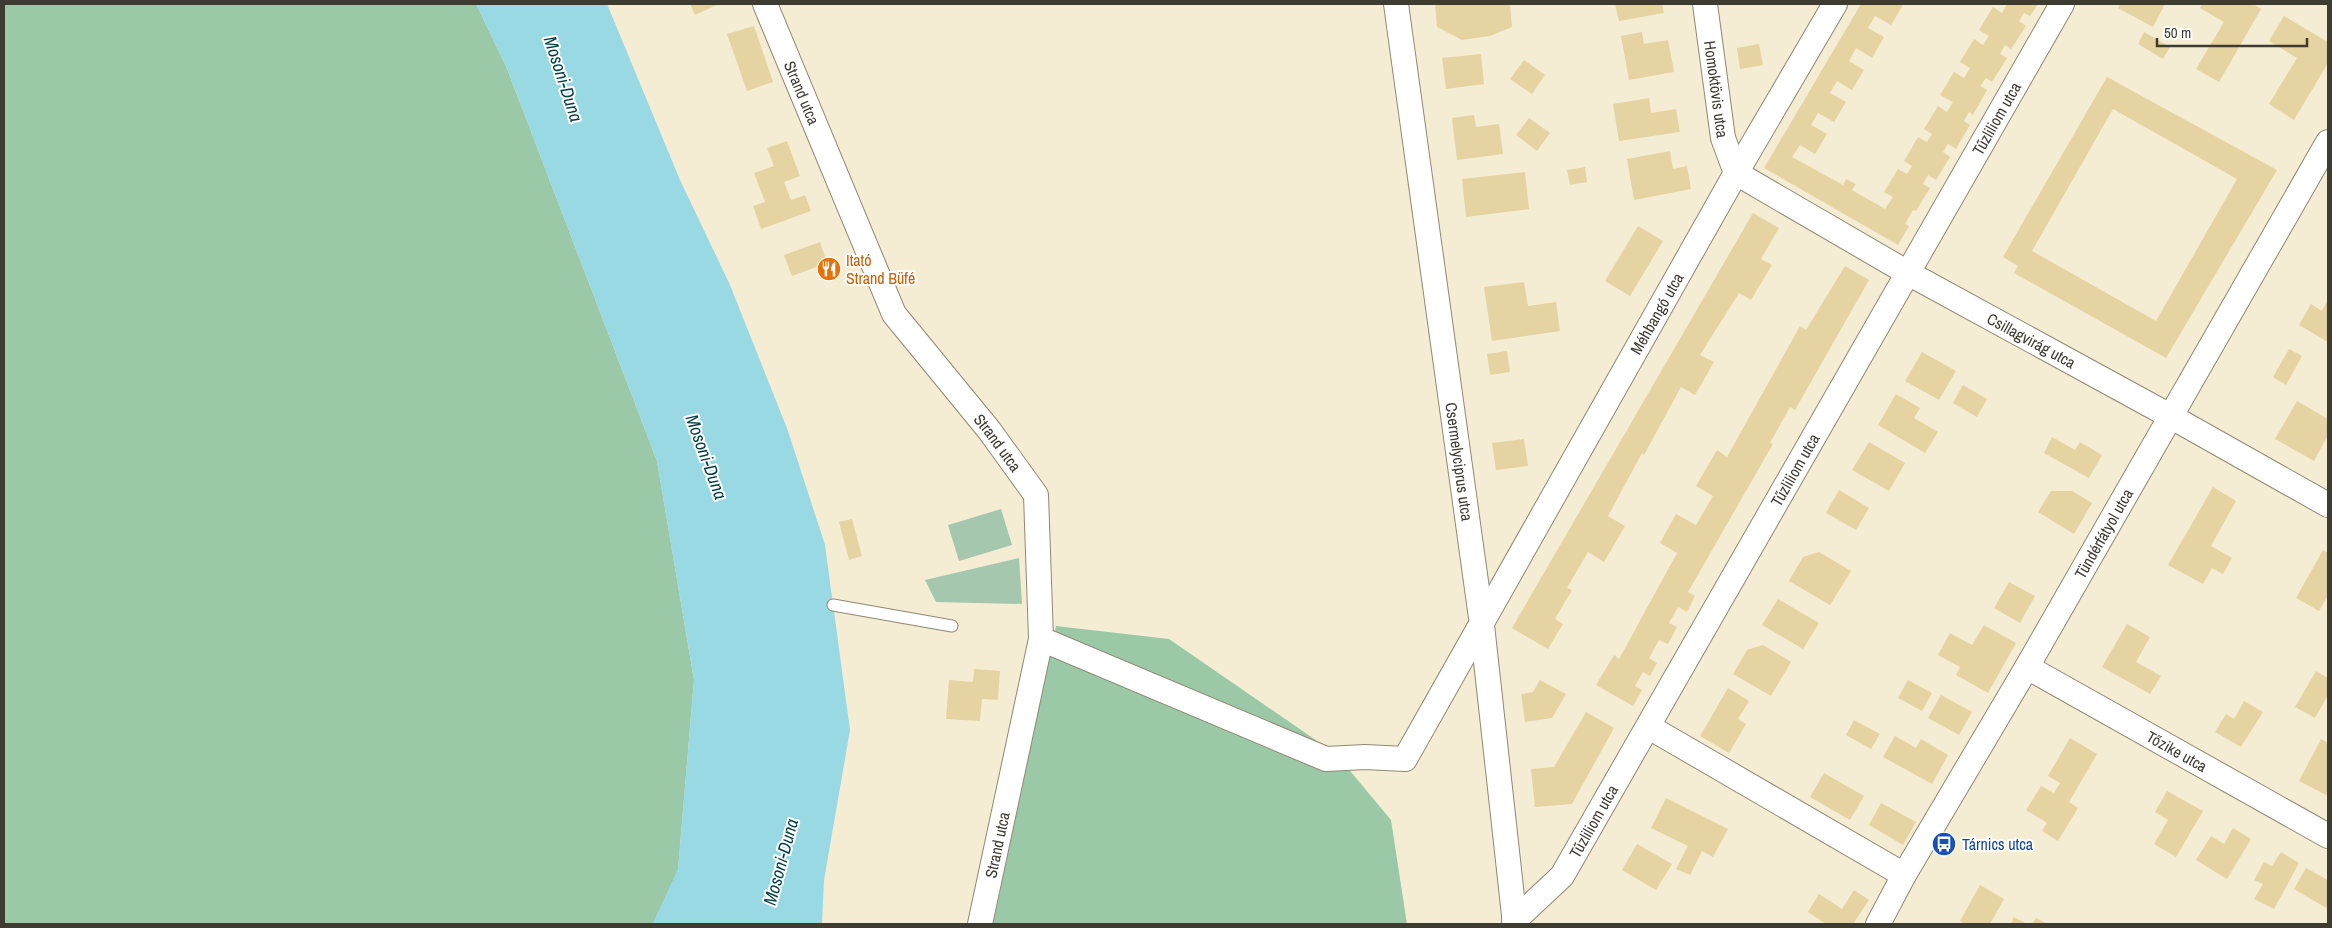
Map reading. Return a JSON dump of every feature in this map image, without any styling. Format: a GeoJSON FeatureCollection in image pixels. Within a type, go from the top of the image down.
{"type":"FeatureCollection","features":[{"type":"Feature","properties":{"kind":"street","name":"Strand utca"},"geometry":{"type":"LineString","coordinates":[[766,4],[894,314],[989,430],[1036,495],[1041,639],[980,924]]}},
{"type":"Feature","properties":{"kind":"street","name":"Csermelyciprus utca"},"geometry":{"type":"LineString","coordinates":[[1396,4],[1482,625],[1514,923]]}},
{"type":"Feature","properties":{"kind":"street","name":"Homoktövis utca"},"geometry":{"type":"LineString","coordinates":[[1704,4],[1723,138],[1736,173]]}},
{"type":"Feature","properties":{"kind":"street","name":"Méhbangó utca"},"geometry":{"type":"LineString","coordinates":[[1041,639],[1326,759],[1365,757],[1405,759],[1736,173],[1835,4]]}},
{"type":"Feature","properties":{"kind":"street","name":"Tűzliliom utca"},"geometry":{"type":"LineString","coordinates":[[1514,923],[1562,876],[1649,728],[2062,4]]}},
{"type":"Feature","properties":{"kind":"street","name":"Tündérfátyol utca"},"geometry":{"type":"LineString","coordinates":[[1878,924],[1904,875],[2027,667],[2328,142]]}},
{"type":"Feature","properties":{"kind":"street","name":"Csillagvirág utca"},"geometry":{"type":"LineString","coordinates":[[1736,173],[1908,273],[2170,416],[2328,505]]}},
{"type":"Feature","properties":{"kind":"street","name":"Tőzike utca"},"geometry":{"type":"LineString","coordinates":[[2027,667],[2328,836]]}},
{"type":"Feature","properties":{"kind":"street"},"geometry":{"type":"LineString","coordinates":[[1649,728],[1904,875]]}},
{"type":"Feature","properties":{"kind":"lane"},"geometry":{"type":"LineString","coordinates":[[833,605],[952,626]]}},
{"type":"Feature","properties":{"kind":"green space"},"geometry":{"type":"Polygon","coordinates":[[[4,4],[476,4],[506,66],[657,461],[694,680],[678,870],[653,924],[4,924],[4,4]]]}},
{"type":"Feature","properties":{"kind":"green space"},"geometry":{"type":"Polygon","coordinates":[[[1001,509],[1012,545],[959,561],[948,525],[1001,509]]]}},
{"type":"Feature","properties":{"kind":"green space"},"geometry":{"type":"Polygon","coordinates":[[[1019,558],[1022,604],[936,602],[925,580],[1019,558]]]}},
{"type":"Feature","properties":{"kind":"green space"},"geometry":{"type":"Polygon","coordinates":[[[1056,626],[1169,639],[1336,754],[1391,820],[1407,924],[993,924],[1056,626]]]}},
{"type":"Feature","properties":{"kind":"water","name":"Mosoni-Duna"},"geometry":{"type":"Polygon","coordinates":[[[476,4],[607,4],[680,180],[730,285],[788,431],[825,545],[850,730],[824,880],[822,924],[653,924],[678,869],[694,680],[657,461],[506,66],[476,4]]]}},
{"type":"Feature","properties":{"kind":"building"},"geometry":{"type":"Polygon","coordinates":[[[690,4],[719,4],[695,15],[690,4]]]}},
{"type":"Feature","properties":{"kind":"building"},"geometry":{"type":"Polygon","coordinates":[[[1435,4],[1510,4],[1512,27],[1490,36],[1462,40],[1437,27],[1435,4]]]}},
{"type":"Feature","properties":{"kind":"building"},"geometry":{"type":"Polygon","coordinates":[[[1615,4],[1662,4],[1664,13],[1619,21],[1615,4]]]}},
{"type":"Feature","properties":{"kind":"building"},"geometry":{"type":"Polygon","coordinates":[[[1861,4],[1903,5],[1891,25],[1875,16],[1868,28],[1884,37],[1872,58],[1856,48],[1849,61],[1864,70],[1852,90],[1837,81],[1830,93],[1846,102],[1834,122],[1818,113],[1811,125],[1827,134],[1815,154],[1800,145],[1792,157],[1843,185],[1846,179],[1856,184],[1852,190],[1885,209],[1893,197],[1884,192],[1898,169],[1907,174],[1912,166],[1904,161],[1918,137],[1927,142],[1932,134],[1924,129],[1938,106],[1947,112],[1953,102],[1940,95],[1954,72],[1964,78],[1970,68],[1960,62],[1974,39],[1983,45],[1989,36],[1979,30],[1993,7],[2002,13],[2007,4],[2038,4],[2030,16],[2024,13],[2019,21],[2026,26],[2011,49],[2005,45],[2000,54],[2007,58],[1992,82],[1986,78],[1980,86],[1987,90],[1973,115],[1969,112],[1964,121],[1970,125],[1956,149],[1948,144],[1943,152],[1950,157],[1936,180],[1928,175],[1923,184],[1930,188],[1916,211],[1913,210],[1905,224],[1909,226],[1898,245],[1764,168],[1861,4]]]}},
{"type":"Feature","properties":{"kind":"building"},"geometry":{"type":"Polygon","coordinates":[[[2120,4],[2165,4],[2153,27],[2118,8],[2120,4]]]}},
{"type":"Feature","properties":{"kind":"building"},"geometry":{"type":"Polygon","coordinates":[[[2202,4],[2253,4],[2261,9],[2219,82],[2196,69],[2224,22],[2200,8],[2202,4]]]}},
{"type":"Feature","properties":{"kind":"building"},"geometry":{"type":"Polygon","coordinates":[[[2284,16],[2328,42],[2328,63],[2294,120],[2269,104],[2297,58],[2269,41],[2284,16]]]}},
{"type":"Feature","properties":{"kind":"building"},"geometry":{"type":"Polygon","coordinates":[[[754,26],[773,82],[747,91],[727,34],[754,26]]]}},
{"type":"Feature","properties":{"kind":"building"},"geometry":{"type":"Polygon","coordinates":[[[1642,32],[1644,44],[1668,40],[1674,72],[1629,80],[1621,36],[1642,32]]]}},
{"type":"Feature","properties":{"kind":"building"},"geometry":{"type":"Polygon","coordinates":[[[2144,32],[2170,47],[2163,59],[2138,44],[2144,32]]]}},
{"type":"Feature","properties":{"kind":"building"},"geometry":{"type":"Polygon","coordinates":[[[1759,44],[1763,65],[1740,69],[1737,48],[1759,44]]]}},
{"type":"Feature","properties":{"kind":"building"},"geometry":{"type":"Polygon","coordinates":[[[1481,54],[1484,84],[1446,89],[1442,58],[1481,54]]]}},
{"type":"Feature","properties":{"kind":"building"},"geometry":{"type":"Polygon","coordinates":[[[1524,60],[1545,75],[1532,94],[1510,79],[1524,60]]]}},
{"type":"Feature","properties":{"kind":"building"},"geometry":{"type":"Polygon","coordinates":[[[2107,77],[2277,170],[2166,358],[2014,273],[2018,266],[2003,257],[2107,77]],[[2113,109],[2032,251],[2156,321],[2237,179],[2113,109]]]}},
{"type":"Feature","properties":{"kind":"building"},"geometry":{"type":"Polygon","coordinates":[[[1649,98],[1651,113],[1676,109],[1680,132],[1619,141],[1613,104],[1649,98]]]}},
{"type":"Feature","properties":{"kind":"building"},"geometry":{"type":"Polygon","coordinates":[[[1474,115],[1476,127],[1499,124],[1503,154],[1457,160],[1452,118],[1474,115]]]}},
{"type":"Feature","properties":{"kind":"building"},"geometry":{"type":"Polygon","coordinates":[[[1529,118],[1550,133],[1537,151],[1516,135],[1529,118]]]}},
{"type":"Feature","properties":{"kind":"building"},"geometry":{"type":"Polygon","coordinates":[[[787,141],[800,176],[784,182],[791,200],[805,195],[811,211],[761,229],[753,206],[765,202],[754,173],[774,166],[767,148],[787,141]]]}},
{"type":"Feature","properties":{"kind":"building"},"geometry":{"type":"Polygon","coordinates":[[[1670,151],[1673,169],[1687,166],[1691,189],[1634,200],[1627,159],[1670,151]]]}},
{"type":"Feature","properties":{"kind":"building"},"geometry":{"type":"Polygon","coordinates":[[[1585,167],[1587,182],[1570,185],[1567,170],[1585,167]]]}},
{"type":"Feature","properties":{"kind":"building"},"geometry":{"type":"Polygon","coordinates":[[[1525,172],[1529,209],[1466,217],[1462,179],[1525,172]]]}},
{"type":"Feature","properties":{"kind":"building"},"geometry":{"type":"Polygon","coordinates":[[[1753,213],[1779,228],[1761,259],[1772,265],[1751,300],[1739,293],[1700,355],[1714,362],[1695,395],[1681,387],[1644,455],[1642,453],[1608,516],[1625,526],[1604,562],[1588,552],[1567,588],[1572,590],[1555,619],[1563,624],[1548,649],[1512,628],[1753,213]]]}},
{"type":"Feature","properties":{"kind":"building"},"geometry":{"type":"Polygon","coordinates":[[[1638,226],[1663,241],[1630,296],[1605,281],[1638,226]]]}},
{"type":"Feature","properties":{"kind":"building"},"geometry":{"type":"Polygon","coordinates":[[[820,242],[827,263],[792,276],[784,255],[820,242]]]}},
{"type":"Feature","properties":{"kind":"building"},"geometry":{"type":"Polygon","coordinates":[[[1845,266],[1869,280],[1795,410],[1790,407],[1770,443],[1773,444],[1688,592],[1695,596],[1687,612],[1678,607],[1669,623],[1677,627],[1668,644],[1659,640],[1649,658],[1657,663],[1650,676],[1643,672],[1635,686],[1642,690],[1633,706],[1596,685],[1614,655],[1619,659],[1677,553],[1660,543],[1676,514],[1696,525],[1713,496],[1696,486],[1717,450],[1727,457],[1800,326],[1806,330],[1845,266]]]}},
{"type":"Feature","properties":{"kind":"building"},"geometry":{"type":"Polygon","coordinates":[[[1524,282],[1528,306],[1556,302],[1560,331],[1492,341],[1484,287],[1524,282]]]}},
{"type":"Feature","properties":{"kind":"building"},"geometry":{"type":"Polygon","coordinates":[[[2328,299],[2328,342],[2299,325],[2311,304],[2322,311],[2328,299]]]}},
{"type":"Feature","properties":{"kind":"building"},"geometry":{"type":"Polygon","coordinates":[[[2289,349],[2302,356],[2286,385],[2273,377],[2289,349]]]}},
{"type":"Feature","properties":{"kind":"building"},"geometry":{"type":"Polygon","coordinates":[[[1507,351],[1510,372],[1490,375],[1487,354],[1507,351]]]}},
{"type":"Feature","properties":{"kind":"building"},"geometry":{"type":"Polygon","coordinates":[[[1922,352],[1956,371],[1939,400],[1905,381],[1922,352]]]}},
{"type":"Feature","properties":{"kind":"building"},"geometry":{"type":"Polygon","coordinates":[[[1963,385],[1987,399],[1977,417],[1953,403],[1963,385]]]}},
{"type":"Feature","properties":{"kind":"building"},"geometry":{"type":"Polygon","coordinates":[[[1896,394],[1920,408],[1914,418],[1938,432],[1925,453],[1878,425],[1896,394]]]}},
{"type":"Feature","properties":{"kind":"building"},"geometry":{"type":"Polygon","coordinates":[[[2297,401],[2328,419],[2328,435],[2314,461],[2275,439],[2297,401]]]}},
{"type":"Feature","properties":{"kind":"building"},"geometry":{"type":"Polygon","coordinates":[[[2052,437],[2075,450],[2080,442],[2102,455],[2089,478],[2044,453],[2052,437]]]}},
{"type":"Feature","properties":{"kind":"building"},"geometry":{"type":"Polygon","coordinates":[[[1524,439],[1528,466],[1496,470],[1492,443],[1524,439]]]}},
{"type":"Feature","properties":{"kind":"building"},"geometry":{"type":"Polygon","coordinates":[[[1869,442],[1905,463],[1889,491],[1852,470],[1869,442]]]}},
{"type":"Feature","properties":{"kind":"building"},"geometry":{"type":"Polygon","coordinates":[[[2213,487],[2236,501],[2211,546],[2232,558],[2223,574],[2212,568],[2203,584],[2168,565],[2213,487]]]}},
{"type":"Feature","properties":{"kind":"building"},"geometry":{"type":"Polygon","coordinates":[[[1839,490],[1869,508],[1856,530],[1826,513],[1839,490]]]}},
{"type":"Feature","properties":{"kind":"building"},"geometry":{"type":"Polygon","coordinates":[[[2051,491],[2072,491],[2092,503],[2074,534],[2038,512],[2051,491]]]}},
{"type":"Feature","properties":{"kind":"building"},"geometry":{"type":"Polygon","coordinates":[[[852,519],[862,556],[849,560],[839,522],[852,519]]]}},
{"type":"Feature","properties":{"kind":"building"},"geometry":{"type":"Polygon","coordinates":[[[2323,550],[2328,553],[2328,595],[2319,611],[2296,598],[2323,550]]]}},
{"type":"Feature","properties":{"kind":"building"},"geometry":{"type":"Polygon","coordinates":[[[1819,552],[1851,571],[1830,605],[1789,581],[1803,557],[1819,552]]]}},
{"type":"Feature","properties":{"kind":"building"},"geometry":{"type":"Polygon","coordinates":[[[2009,582],[2035,596],[2020,623],[1994,608],[2009,582]]]}},
{"type":"Feature","properties":{"kind":"building"},"geometry":{"type":"Polygon","coordinates":[[[1778,599],[1819,623],[1803,649],[1762,625],[1778,599]]]}},
{"type":"Feature","properties":{"kind":"building"},"geometry":{"type":"Polygon","coordinates":[[[2127,624],[2150,637],[2136,662],[2161,676],[2150,694],[2102,667],[2127,624]]]}},
{"type":"Feature","properties":{"kind":"building"},"geometry":{"type":"Polygon","coordinates":[[[1984,625],[2016,643],[1988,693],[1956,675],[1960,667],[1938,655],[1950,633],[1972,645],[1984,625]]]}},
{"type":"Feature","properties":{"kind":"building"},"geometry":{"type":"Polygon","coordinates":[[[1763,645],[1791,662],[1771,696],[1733,674],[1747,650],[1763,645]]]}},
{"type":"Feature","properties":{"kind":"building"},"geometry":{"type":"Polygon","coordinates":[[[974,669],[1000,671],[998,700],[982,699],[980,721],[946,719],[949,680],[973,682],[974,669]]]}},
{"type":"Feature","properties":{"kind":"building"},"geometry":{"type":"Polygon","coordinates":[[[2316,671],[2328,678],[2328,695],[2315,718],[2295,707],[2316,671]]]}},
{"type":"Feature","properties":{"kind":"building"},"geometry":{"type":"Polygon","coordinates":[[[1540,680],[1566,694],[1552,718],[1525,722],[1521,694],[1533,692],[1540,680]]]}},
{"type":"Feature","properties":{"kind":"building"},"geometry":{"type":"Polygon","coordinates":[[[1908,680],[1932,693],[1922,711],[1898,698],[1908,680]]]}},
{"type":"Feature","properties":{"kind":"building"},"geometry":{"type":"Polygon","coordinates":[[[1728,688],[1749,701],[1738,719],[1746,724],[1729,753],[1700,736],[1728,688]]]}},
{"type":"Feature","properties":{"kind":"building"},"geometry":{"type":"Polygon","coordinates":[[[1941,695],[1972,712],[1959,735],[1928,718],[1941,695]]]}},
{"type":"Feature","properties":{"kind":"building"},"geometry":{"type":"Polygon","coordinates":[[[2244,701],[2263,712],[2241,747],[2215,732],[2226,714],[2234,719],[2244,701]]]}},
{"type":"Feature","properties":{"kind":"building"},"geometry":{"type":"Polygon","coordinates":[[[1586,712],[1614,728],[1572,804],[1535,807],[1531,769],[1554,767],[1586,712]]]}},
{"type":"Feature","properties":{"kind":"building"},"geometry":{"type":"Polygon","coordinates":[[[1854,720],[1880,734],[1871,749],[1846,735],[1854,720]]]}},
{"type":"Feature","properties":{"kind":"building"},"geometry":{"type":"Polygon","coordinates":[[[1895,736],[1916,748],[1921,739],[1948,755],[1932,784],[1883,757],[1895,736]]]}},
{"type":"Feature","properties":{"kind":"building"},"geometry":{"type":"Polygon","coordinates":[[[2070,738],[2097,754],[2069,802],[2078,808],[2058,841],[2042,831],[2047,823],[2026,810],[2041,786],[2054,793],[2060,783],[2048,776],[2070,738]]]}},
{"type":"Feature","properties":{"kind":"building"},"geometry":{"type":"Polygon","coordinates":[[[2321,739],[2328,743],[2328,791],[2326,795],[2299,781],[2321,739]]]}},
{"type":"Feature","properties":{"kind":"building"},"geometry":{"type":"Polygon","coordinates":[[[1824,773],[1864,796],[1850,820],[1810,797],[1824,773]]]}},
{"type":"Feature","properties":{"kind":"building"},"geometry":{"type":"Polygon","coordinates":[[[2167,791],[2203,811],[2176,857],[2154,844],[2168,820],[2155,812],[2167,791]]]}},
{"type":"Feature","properties":{"kind":"building"},"geometry":{"type":"Polygon","coordinates":[[[1666,798],[1728,829],[1713,857],[1702,851],[1690,875],[1676,869],[1688,846],[1651,828],[1666,798]]]}},
{"type":"Feature","properties":{"kind":"building"},"geometry":{"type":"Polygon","coordinates":[[[1881,803],[1916,822],[1903,845],[1869,825],[1881,803]]]}},
{"type":"Feature","properties":{"kind":"building"},"geometry":{"type":"Polygon","coordinates":[[[2233,828],[2251,839],[2227,879],[2196,860],[2211,836],[2224,844],[2233,828]]]}},
{"type":"Feature","properties":{"kind":"building"},"geometry":{"type":"Polygon","coordinates":[[[1637,844],[1672,864],[1656,890],[1622,870],[1637,844]]]}},
{"type":"Feature","properties":{"kind":"building"},"geometry":{"type":"Polygon","coordinates":[[[2281,852],[2299,863],[2274,909],[2254,899],[2263,884],[2254,880],[2264,862],[2272,866],[2281,852]]]}},
{"type":"Feature","properties":{"kind":"building"},"geometry":{"type":"Polygon","coordinates":[[[2306,868],[2328,880],[2328,909],[2294,889],[2306,868]]]}},
{"type":"Feature","properties":{"kind":"building"},"geometry":{"type":"Polygon","coordinates":[[[1980,885],[2004,899],[1990,924],[1966,924],[1960,921],[1980,885]]]}},
{"type":"Feature","properties":{"kind":"building"},"geometry":{"type":"Polygon","coordinates":[[[1854,890],[1869,900],[1853,924],[1826,924],[1808,912],[1819,894],[1842,909],[1854,890]]]}},
{"type":"Feature","properties":{"kind":"building"},"geometry":{"type":"Polygon","coordinates":[[[2014,917],[2027,924],[2011,924],[2014,917]]]}},
{"type":"Feature","properties":{"kind":"building"},"geometry":{"type":"Polygon","coordinates":[[[2036,918],[2048,924],[2032,924],[2036,918]]]}},
{"type":"Feature","properties":{"kind":"place","name":"Itató Strand Büfé"},"geometry":{"type":"Point","coordinates":[829,269]}},
{"type":"Feature","properties":{"kind":"place","name":"Tárnics utca"},"geometry":{"type":"Point","coordinates":[1944,844]}}]}
